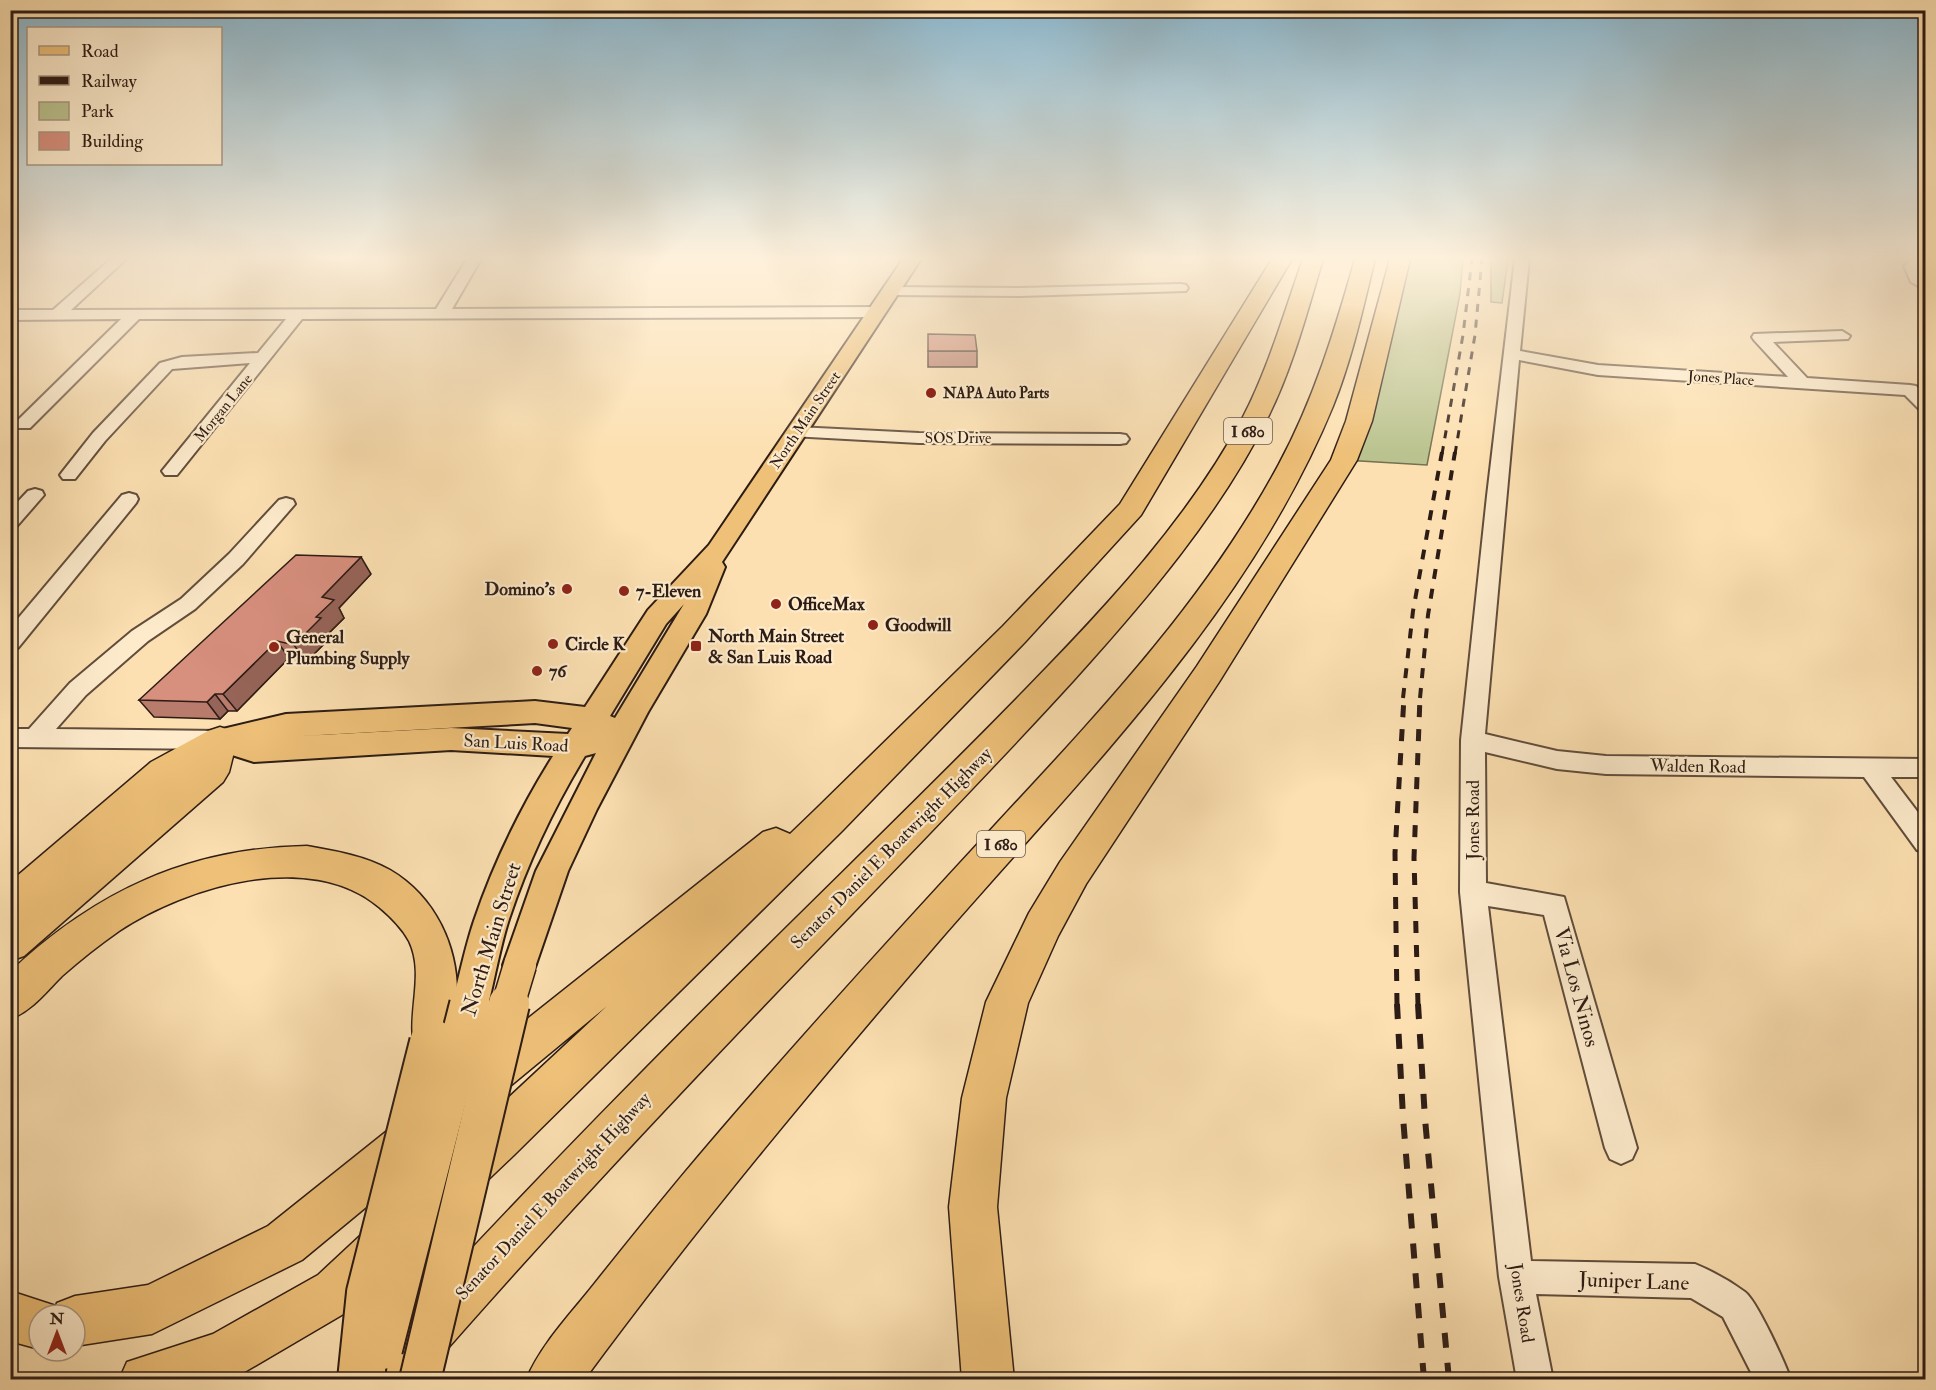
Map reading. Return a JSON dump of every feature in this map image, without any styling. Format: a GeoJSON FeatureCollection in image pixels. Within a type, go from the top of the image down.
{"type":"FeatureCollection","features":[{"type":"Feature","properties":{"kind":"highway"},"geometry":{"type":"LineString","coordinates":[[146,1380],[223,1356],[335,1292],[499,1137],[893,756],[1014,634],[1131,509],[1263,324]]}},
{"type":"Feature","properties":{"kind":"highway","name":"Senator Daniel E Boatwright Highway"},"geometry":{"type":"LineString","coordinates":[[385,1380],[450,1305],[597,1147],[1019,717],[1085,648],[1149,574],[1215,485],[1255,416],[1279,362],[1290,324]]}},
{"type":"Feature","properties":{"kind":"highway","name":"I 680"},"geometry":{"type":"LineString","coordinates":[[552,1380],[634,1272],[752,1127],[828,1037],[1116,716],[1208,600],[1270,506],[1312,424],[1334,368],[1347,324]]}},
{"type":"Feature","properties":{"kind":"highway"},"geometry":{"type":"LineString","coordinates":[[988,1380],[973,1207],[984,1098],[1007,1002],[1043,926],[1073,873],[1208,674],[1344,460],[1359,421],[1384,324]]}},
{"type":"Feature","properties":{"kind":"highway"},"geometry":{"type":"LineString","coordinates":[[10,906],[164,772],[220,740]]}},
{"type":"Feature","properties":{"kind":"highway"},"geometry":{"type":"LineString","coordinates":[[10,943],[211,772],[220,740]]}},
{"type":"Feature","properties":{"kind":"highway"},"geometry":{"type":"LineString","coordinates":[[87,1319],[152,1308],[285,1243],[818,806],[893,756]]}},
{"type":"Feature","properties":{"kind":"highway"},"geometry":{"type":"LineString","coordinates":[[10,1000],[43,966],[83,932],[125,907],[162,890],[227,869],[277,861],[313,863],[353,872],[378,881],[399,899],[419,921],[432,948],[434,965],[433,1043],[370,1293],[361,1380]]}},
{"type":"Feature","properties":{"kind":"highway"},"geometry":{"type":"LineString","coordinates":[[10,1316],[27,1321]]}},
{"type":"Feature","properties":{"kind":"main road","name":"North Main Street"},"geometry":{"type":"LineString","coordinates":[[374,1380],[489,931],[508,874],[542,801],[591,719],[662,610],[718,551],[868,324]]}},
{"type":"Feature","properties":{"kind":"main road","name":"North Main Street"},"geometry":{"type":"LineString","coordinates":[[420,1380],[502,1026],[519,964],[559,855],[621,735],[693,614],[718,551]]}},
{"type":"Feature","properties":{"kind":"main road","name":"San Luis Road"},"geometry":{"type":"LineString","coordinates":[[220,740],[286,724],[535,712],[591,719],[621,735]]}},
{"type":"Feature","properties":{"kind":"main road","name":"San Luis Road"},"geometry":{"type":"LineString","coordinates":[[220,740],[254,750],[451,739],[576,747],[621,735]]}},
{"type":"Feature","properties":{"kind":"street"},"geometry":{"type":"LineString","coordinates":[[24,424],[125,324]]}},
{"type":"Feature","properties":{"kind":"street","name":"Morgan Lane"},"geometry":{"type":"LineString","coordinates":[[171,471],[290,324]]}},
{"type":"Feature","properties":{"kind":"street","name":"Jones Road"},"geometry":{"type":"LineString","coordinates":[[1515,324],[1473,740],[1473,892],[1516,1277],[1535,1380]]}},
{"type":"Feature","properties":{"kind":"street"},"geometry":{"type":"LineString","coordinates":[[1802,383],[1760,337],[1842,336]]}},
{"type":"Feature","properties":{"kind":"street","name":"Jones Place"},"geometry":{"type":"LineString","coordinates":[[1512,354],[1598,370],[1910,390],[1926,406]]}},
{"type":"Feature","properties":{"kind":"street"},"geometry":{"type":"LineString","coordinates":[[69,475],[99,437],[166,366],[182,362],[265,357]]}},
{"type":"Feature","properties":{"kind":"street","name":"SOS Drive"},"geometry":{"type":"LineString","coordinates":[[797,432],[920,438],[1120,439]]}},
{"type":"Feature","properties":{"kind":"street"},"geometry":{"type":"LineString","coordinates":[[10,522],[35,495]]}},
{"type":"Feature","properties":{"kind":"street"},"geometry":{"type":"LineString","coordinates":[[10,643],[129,499]]}},
{"type":"Feature","properties":{"kind":"street"},"geometry":{"type":"LineString","coordinates":[[35,738],[78,689],[140,636],[188,604],[236,559],[286,504]]}},
{"type":"Feature","properties":{"kind":"street","name":"San Luis Road"},"geometry":{"type":"LineString","coordinates":[[10,738],[220,740]]}},
{"type":"Feature","properties":{"kind":"street","name":"Walden Road"},"geometry":{"type":"LineString","coordinates":[[1473,740],[1557,760],[1606,765],[1926,768]]}},
{"type":"Feature","properties":{"kind":"street"},"geometry":{"type":"LineString","coordinates":[[1871,768],[1926,843]]}},
{"type":"Feature","properties":{"kind":"street","name":"Via Los Ninos"},"geometry":{"type":"LineString","coordinates":[[1473,892],[1555,905],[1621,1148]]}},
{"type":"Feature","properties":{"kind":"street","name":"Juniper Lane"},"geometry":{"type":"LineString","coordinates":[[1516,1277],[1695,1281],[1735,1305],[1768,1365],[1773,1380]]}},
{"type":"Feature","properties":{"kind":"green space"},"geometry":{"type":"Polygon","coordinates":[[[1382,324],[1454,324],[1427,465],[1344,460],[1382,324]]]}},
{"type":"Feature","properties":{"kind":"building"},"geometry":{"type":"Polygon","coordinates":[[[928,334],[975,335],[977,351],[928,351],[928,334]]]}},
{"type":"Feature","properties":{"kind":"building"},"geometry":{"type":"Polygon","coordinates":[[[296,555],[361,557],[322,597],[334,600],[316,617],[321,618],[294,645],[277,641],[223,694],[215,694],[207,702],[139,700],[296,555]]]}},
{"type":"Feature","properties":{"kind":"railway"},"geometry":{"type":"LineString","coordinates":[[1442,454],[1464,324]]}},
{"type":"Feature","properties":{"kind":"railway"},"geometry":{"type":"LineString","coordinates":[[1455,454],[1476,324]]}},
{"type":"Feature","properties":{"kind":"railway"},"geometry":{"type":"LineString","coordinates":[[1403,698],[1413,611],[1442,452]]}},
{"type":"Feature","properties":{"kind":"railway"},"geometry":{"type":"LineString","coordinates":[[1420,698],[1428,615],[1455,452]]}},
{"type":"Feature","properties":{"kind":"railway"},"geometry":{"type":"LineString","coordinates":[[1397,1005],[1395,853],[1404,697]]}},
{"type":"Feature","properties":{"kind":"railway"},"geometry":{"type":"LineString","coordinates":[[1418,1005],[1414,858],[1420,697]]}},
{"type":"Feature","properties":{"kind":"railway"},"geometry":{"type":"LineString","coordinates":[[1397,1004],[1403,1117],[1424,1380]]}},
{"type":"Feature","properties":{"kind":"railway"},"geometry":{"type":"LineString","coordinates":[[1418,1004],[1425,1119],[1449,1380]]}},
{"type":"Feature","properties":{"kind":"place","name":"NAPA Auto Parts"},"geometry":{"type":"Point","coordinates":[931,393]}},
{"type":"Feature","properties":{"kind":"place","name":"Domino's"},"geometry":{"type":"Point","coordinates":[567,589]}},
{"type":"Feature","properties":{"kind":"place","name":"7-Eleven"},"geometry":{"type":"Point","coordinates":[624,591]}},
{"type":"Feature","properties":{"kind":"place","name":"OfficeMax"},"geometry":{"type":"Point","coordinates":[776,604]}},
{"type":"Feature","properties":{"kind":"place","name":"Goodwill"},"geometry":{"type":"Point","coordinates":[873,625]}},
{"type":"Feature","properties":{"kind":"place","name":"Circle K"},"geometry":{"type":"Point","coordinates":[553,644]}},
{"type":"Feature","properties":{"kind":"place","name":"North Main Street & San Luis Road"},"geometry":{"type":"Point","coordinates":[696,646]}},
{"type":"Feature","properties":{"kind":"place","name":"General Plumbing Supply"},"geometry":{"type":"Point","coordinates":[274,647]}},
{"type":"Feature","properties":{"kind":"place","name":"76"},"geometry":{"type":"Point","coordinates":[537,671]}}]}
